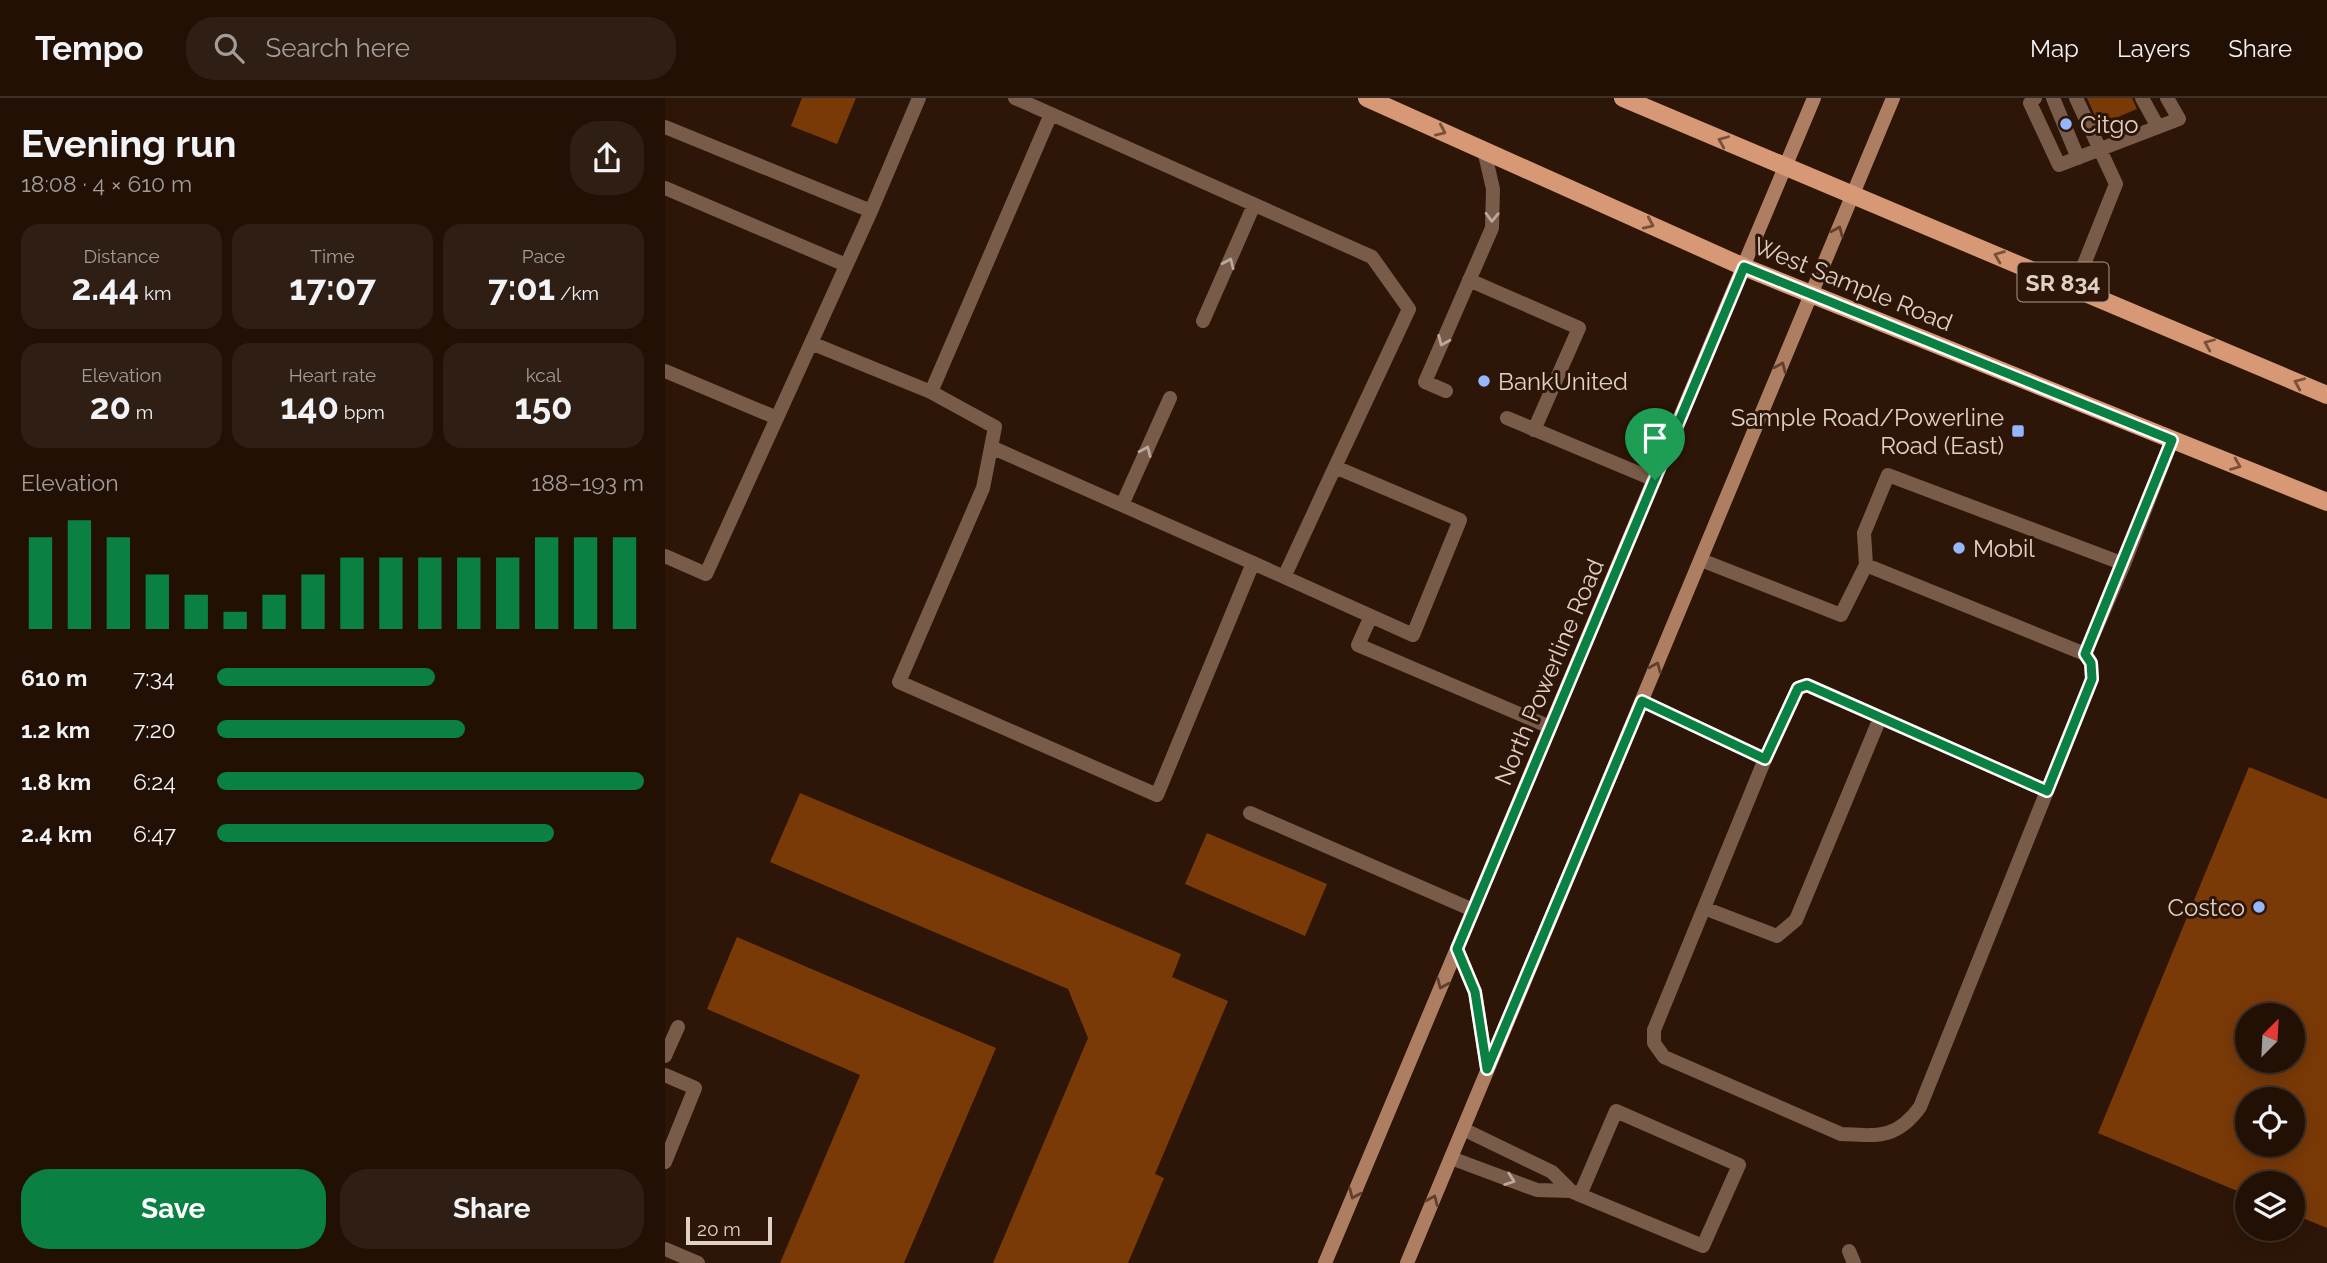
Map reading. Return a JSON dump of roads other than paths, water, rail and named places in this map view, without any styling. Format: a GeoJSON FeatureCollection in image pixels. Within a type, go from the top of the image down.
{"type":"FeatureCollection","features":[{"type":"Feature","properties":{"kind":"main road","name":"West Sample Road"},"geometry":{"type":"LineString","coordinates":[[1367,98],[1744,267],[2327,502]]}},
{"type":"Feature","properties":{"kind":"main road","name":"SR 834"},"geometry":{"type":"LineString","coordinates":[[1623,98],[1853,196],[2075,286],[2327,396]]}},
{"type":"Feature","properties":{"kind":"main road","name":"North Powerline Road"},"geometry":{"type":"LineString","coordinates":[[1325,1263],[1814,98]]}},
{"type":"Feature","properties":{"kind":"main road"},"geometry":{"type":"LineString","coordinates":[[1407,1263],[1893,98]]}},
{"type":"Feature","properties":{"kind":"main road"},"geometry":{"type":"LineString","coordinates":[[1457,949],[1475,992],[1487,1069]]}},
{"type":"Feature","properties":{"kind":"street"},"geometry":{"type":"LineString","coordinates":[[665,556],[706,574],[919,98]]}},
{"type":"Feature","properties":{"kind":"street"},"geometry":{"type":"LineString","coordinates":[[1014,98],[1372,257],[1409,309],[1285,575]]}},
{"type":"Feature","properties":{"kind":"street"},"geometry":{"type":"LineString","coordinates":[[2035,98],[2030,103],[2059,165],[2179,119],[2167,98]]}},
{"type":"Feature","properties":{"kind":"street"},"geometry":{"type":"LineString","coordinates":[[2053,98],[2078,158]]}},
{"type":"Feature","properties":{"kind":"street"},"geometry":{"type":"LineString","coordinates":[[2075,286],[2116,184],[2076,98]]}},
{"type":"Feature","properties":{"kind":"street"},"geometry":{"type":"LineString","coordinates":[[2142,98],[2158,127]]}},
{"type":"Feature","properties":{"kind":"street"},"geometry":{"type":"LineString","coordinates":[[931,392],[1051,114]]}},
{"type":"Feature","properties":{"kind":"street"},"geometry":{"type":"LineString","coordinates":[[665,127],[870,211]]}},
{"type":"Feature","properties":{"kind":"street"},"geometry":{"type":"LineString","coordinates":[[1446,391],[1426,382],[1492,228],[1493,189],[1484,150]]}},
{"type":"Feature","properties":{"kind":"street"},"geometry":{"type":"LineString","coordinates":[[665,188],[846,265]]}},
{"type":"Feature","properties":{"kind":"street"},"geometry":{"type":"LineString","coordinates":[[1203,321],[1254,205]]}},
{"type":"Feature","properties":{"kind":"street"},"geometry":{"type":"LineString","coordinates":[[1469,280],[1579,328],[1534,430]]}},
{"type":"Feature","properties":{"kind":"street"},"geometry":{"type":"LineString","coordinates":[[811,343],[931,392],[995,427],[983,488],[899,682],[1157,795],[1253,563]]}},
{"type":"Feature","properties":{"kind":"street"},"geometry":{"type":"LineString","coordinates":[[665,371],[777,418]]}},
{"type":"Feature","properties":{"kind":"street"},"geometry":{"type":"LineString","coordinates":[[1122,505],[1170,398]]}},
{"type":"Feature","properties":{"kind":"street"},"geometry":{"type":"LineString","coordinates":[[1507,418],[1655,480]]}},
{"type":"Feature","properties":{"kind":"street"},"geometry":{"type":"LineString","coordinates":[[2085,654],[2124,564],[2172,440]]}},
{"type":"Feature","properties":{"kind":"street"},"geometry":{"type":"LineString","coordinates":[[991,447],[1285,575],[1413,635],[1460,520],[1335,467]]}},
{"type":"Feature","properties":{"kind":"street"},"geometry":{"type":"LineString","coordinates":[[1701,560],[1841,615],[1866,565],[1864,533],[1888,475],[2124,564]]}},
{"type":"Feature","properties":{"kind":"street"},"geometry":{"type":"LineString","coordinates":[[1866,565],[2085,654],[2091,663],[2092,679],[2047,791],[1920,1107],[1906,1126],[1873,1136],[1841,1134],[1664,1058],[1654,1043],[1654,1030],[1765,759],[1798,688],[1807,685],[2047,791]]}},
{"type":"Feature","properties":{"kind":"street"},"geometry":{"type":"LineString","coordinates":[[1371,616],[1358,645],[1550,727]]}},
{"type":"Feature","properties":{"kind":"street"},"geometry":{"type":"LineString","coordinates":[[1642,701],[1765,759]]}},
{"type":"Feature","properties":{"kind":"street"},"geometry":{"type":"LineString","coordinates":[[1704,908],[1777,936],[1787,931],[1796,920],[1880,718]]}},
{"type":"Feature","properties":{"kind":"street"},"geometry":{"type":"LineString","coordinates":[[1251,813],[1473,910]]}},
{"type":"Feature","properties":{"kind":"street"},"geometry":{"type":"LineString","coordinates":[[665,1056],[678,1027]]}},
{"type":"Feature","properties":{"kind":"street"},"geometry":{"type":"LineString","coordinates":[[665,1075],[695,1088],[665,1162]]}},
{"type":"Feature","properties":{"kind":"street"},"geometry":{"type":"LineString","coordinates":[[1451,1158],[1537,1190],[1575,1193],[1703,1246],[1739,1165],[1616,1111],[1575,1193]]}},
{"type":"Feature","properties":{"kind":"street"},"geometry":{"type":"LineString","coordinates":[[1463,1129],[1552,1172],[1575,1193]]}},
{"type":"Feature","properties":{"kind":"street"},"geometry":{"type":"LineString","coordinates":[[665,1249],[698,1263]]}},
{"type":"Feature","properties":{"kind":"place","name":"Citgo"},"geometry":{"type":"Point","coordinates":[2066,124]}},
{"type":"Feature","properties":{"kind":"place","name":"BankUnited"},"geometry":{"type":"Point","coordinates":[1484,381]}},
{"type":"Feature","properties":{"kind":"place","name":"Sample Road/Powerline Road (East)"},"geometry":{"type":"Point","coordinates":[2018,431]}},
{"type":"Feature","properties":{"kind":"place","name":"Mobil"},"geometry":{"type":"Point","coordinates":[1959,548]}},
{"type":"Feature","properties":{"kind":"place","name":"Costco"},"geometry":{"type":"Point","coordinates":[2259,907]}}]}
